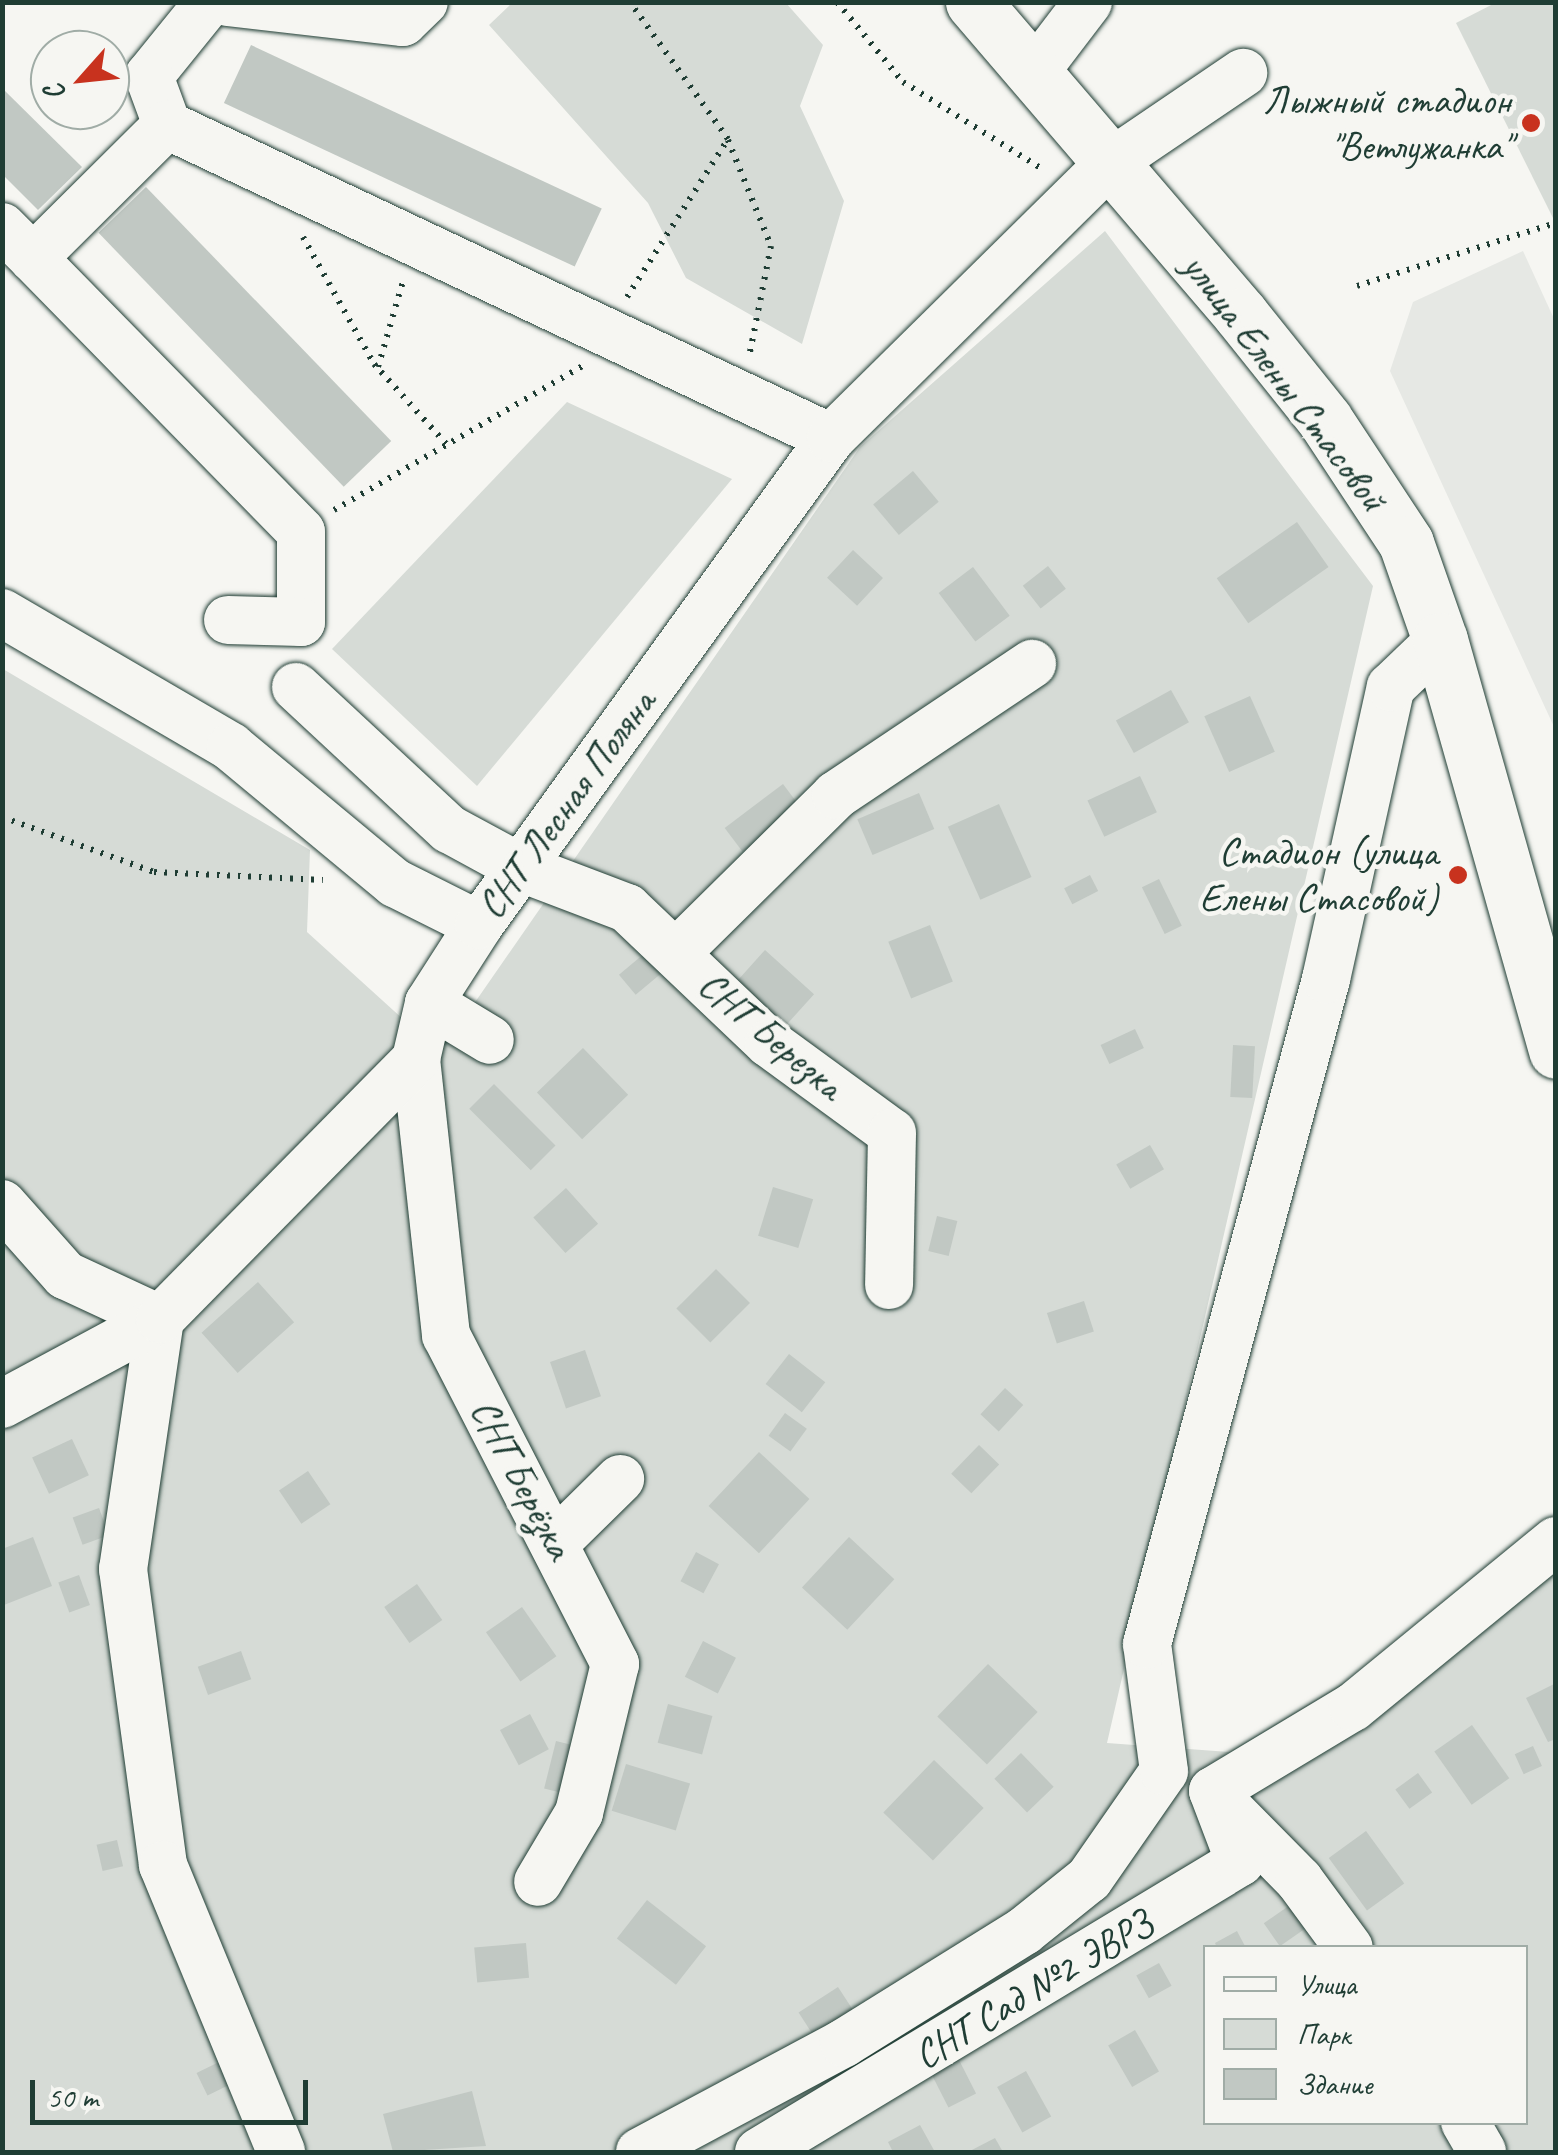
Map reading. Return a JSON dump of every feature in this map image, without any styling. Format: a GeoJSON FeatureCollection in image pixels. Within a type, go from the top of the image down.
{"type":"FeatureCollection","features":[{"type":"Feature","properties":{"kind":"main road","name":"улица Елены Стасовой"},"geometry":{"type":"LineString","coordinates":[[973,2],[1034,72],[1095,178],[1325,420],[1406,544],[1440,640],[1556,1051]]}},
{"type":"Feature","properties":{"kind":"street"},"geometry":{"type":"LineString","coordinates":[[209,2],[149,76],[167,125],[268,173],[594,349],[742,396],[831,438]]}},
{"type":"Feature","properties":{"kind":"street"},"geometry":{"type":"LineString","coordinates":[[228,2],[403,22],[424,2]]}},
{"type":"Feature","properties":{"kind":"street"},"geometry":{"type":"LineString","coordinates":[[1034,72],[1088,2]]}},
{"type":"Feature","properties":{"kind":"street","name":"СНТ Лесная Поляна"},"geometry":{"type":"LineString","coordinates":[[416,1059],[429,1003],[480,925],[831,438],[1095,178],[1243,73]]}},
{"type":"Feature","properties":{"kind":"street"},"geometry":{"type":"LineString","coordinates":[[167,125],[18,242],[282,517],[302,532],[301,622],[228,620]]}},
{"type":"Feature","properties":{"kind":"street"},"geometry":{"type":"LineString","coordinates":[[2,613],[231,748],[394,883],[480,925]]}},
{"type":"Feature","properties":{"kind":"street"},"geometry":{"type":"LineString","coordinates":[[640,2152],[844,2043],[1024,1930],[1089,1879],[1164,1772],[1147,1644],[1326,979],[1391,687],[1440,640]]}},
{"type":"Feature","properties":{"kind":"street"},"geometry":{"type":"LineString","coordinates":[[676,953],[836,795],[1032,664]]}},
{"type":"Feature","properties":{"kind":"street","name":"СНТ Березка"},"geometry":{"type":"LineString","coordinates":[[296,687],[448,829],[519,867],[627,908],[769,1043],[892,1133],[889,1285]]}},
{"type":"Feature","properties":{"kind":"street"},"geometry":{"type":"LineString","coordinates":[[429,1003],[490,1040]]}},
{"type":"Feature","properties":{"kind":"street"},"geometry":{"type":"LineString","coordinates":[[2,1404],[160,1320],[416,1059]]}},
{"type":"Feature","properties":{"kind":"street","name":"СНТ Берёзка"},"geometry":{"type":"LineString","coordinates":[[416,1059],[446,1335],[556,1542],[615,1664],[579,1813],[538,1882]]}},
{"type":"Feature","properties":{"kind":"street"},"geometry":{"type":"LineString","coordinates":[[2,1204],[65,1275],[160,1320]]}},
{"type":"Feature","properties":{"kind":"street"},"geometry":{"type":"LineString","coordinates":[[160,1320],[123,1569],[163,1865],[281,2152]]}},
{"type":"Feature","properties":{"kind":"street"},"geometry":{"type":"LineString","coordinates":[[556,1542],[620,1479]]}},
{"type":"Feature","properties":{"kind":"street"},"geometry":{"type":"LineString","coordinates":[[1212,1792],[1353,1707],[1556,1541]]}},
{"type":"Feature","properties":{"kind":"street"},"geometry":{"type":"LineString","coordinates":[[1164,1772],[1212,1792],[1299,1880],[1347,1945]]}},
{"type":"Feature","properties":{"kind":"street","name":"СНТ Сад №2 ЭВРЗ"},"geometry":{"type":"LineString","coordinates":[[759,2152],[1240,1862],[1212,1792]]}},
{"type":"Feature","properties":{"kind":"street"},"geometry":{"type":"LineString","coordinates":[[1467,2125],[1482,2152]]}},
{"type":"Feature","properties":{"kind":"path"},"geometry":{"type":"LineString","coordinates":[[630,2],[728,139],[771,246],[742,396]]}},
{"type":"Feature","properties":{"kind":"path"},"geometry":{"type":"LineString","coordinates":[[837,2],[903,82],[1095,178]]}},
{"type":"Feature","properties":{"kind":"path"},"geometry":{"type":"LineString","coordinates":[[282,517],[308,525],[450,448],[594,349],[728,139]]}},
{"type":"Feature","properties":{"kind":"path"},"geometry":{"type":"LineString","coordinates":[[268,173],[377,368],[450,448]]}},
{"type":"Feature","properties":{"kind":"path"},"geometry":{"type":"LineString","coordinates":[[1356,286],[1556,223]]}},
{"type":"Feature","properties":{"kind":"path"},"geometry":{"type":"LineString","coordinates":[[377,368],[400,292]]}},
{"type":"Feature","properties":{"kind":"path"},"geometry":{"type":"LineString","coordinates":[[2,820],[154,872],[394,883]]}},
{"type":"Feature","properties":{"kind":"shaded area"},"geometry":{"type":"Polygon","coordinates":[[[1523,251],[1555,321],[1555,729],[1390,371],[1413,302],[1523,251]]]}},
{"type":"Feature","properties":{"kind":"green space","name":"Лыжный стадион \"Ветлужанка\""},"geometry":{"type":"Polygon","coordinates":[[[1497,2],[1555,3],[1555,222],[1456,23],[1497,2]]]}},
{"type":"Feature","properties":{"kind":"green space"},"geometry":{"type":"Polygon","coordinates":[[[512,3],[786,3],[823,45],[800,106],[844,201],[802,344],[686,278],[648,203],[489,25],[512,3]]]}},
{"type":"Feature","properties":{"kind":"green space"},"geometry":{"type":"Polygon","coordinates":[[[1105,231],[1373,586],[1107,1743],[1229,1752],[1555,1555],[1555,2152],[3,2152],[3,669],[310,850],[307,932],[404,1020],[453,1034],[860,447],[1105,231]]]}},
{"type":"Feature","properties":{"kind":"green space"},"geometry":{"type":"Polygon","coordinates":[[[567,402],[732,479],[477,786],[332,649],[567,402]]]}},
{"type":"Feature","properties":{"kind":"building"},"geometry":{"type":"Polygon","coordinates":[[[251,45],[602,209],[575,267],[224,103],[251,45]]]}},
{"type":"Feature","properties":{"kind":"building"},"geometry":{"type":"Polygon","coordinates":[[[2,88],[30,116],[30,130],[45,130],[82,167],[38,210],[2,174],[2,88]]]}},
{"type":"Feature","properties":{"kind":"building"},"geometry":{"type":"Polygon","coordinates":[[[146,187],[391,441],[344,487],[99,233],[146,187]]]}},
{"type":"Feature","properties":{"kind":"building"},"geometry":{"type":"Polygon","coordinates":[[[913,471],[939,502],[899,535],[873,504],[913,471]]]}},
{"type":"Feature","properties":{"kind":"building"},"geometry":{"type":"Polygon","coordinates":[[[1297,522],[1329,567],[1248,623],[1217,578],[1297,522]]]}},
{"type":"Feature","properties":{"kind":"building"},"geometry":{"type":"Polygon","coordinates":[[[853,550],[883,578],[857,606],[827,578],[853,550]]]}},
{"type":"Feature","properties":{"kind":"building"},"geometry":{"type":"Polygon","coordinates":[[[1048,566],[1066,589],[1041,609],[1023,586],[1048,566]]]}},
{"type":"Feature","properties":{"kind":"building"},"geometry":{"type":"Polygon","coordinates":[[[973,567],[1010,616],[975,642],[939,593],[973,567]]]}},
{"type":"Feature","properties":{"kind":"building"},"geometry":{"type":"Polygon","coordinates":[[[1171,690],[1189,722],[1134,753],[1116,721],[1171,690]]]}},
{"type":"Feature","properties":{"kind":"building"},"geometry":{"type":"Polygon","coordinates":[[[1250,696],[1275,752],[1229,772],[1204,716],[1250,696]]]}},
{"type":"Feature","properties":{"kind":"building"},"geometry":{"type":"Polygon","coordinates":[[[1140,776],[1157,812],[1104,837],[1087,801],[1140,776]]]}},
{"type":"Feature","properties":{"kind":"building"},"geometry":{"type":"Polygon","coordinates":[[[783,784],[801,808],[743,852],[725,828],[783,784]]]}},
{"type":"Feature","properties":{"kind":"building"},"geometry":{"type":"Polygon","coordinates":[[[919,793],[934,829],[873,855],[857,819],[919,793]]]}},
{"type":"Feature","properties":{"kind":"building"},"geometry":{"type":"Polygon","coordinates":[[[999,804],[1032,877],[980,900],[948,827],[999,804]]]}},
{"type":"Feature","properties":{"kind":"building"},"geometry":{"type":"Polygon","coordinates":[[[1090,875],[1098,891],[1072,904],[1064,888],[1090,875]]]}},
{"type":"Feature","properties":{"kind":"building"},"geometry":{"type":"Polygon","coordinates":[[[1159,879],[1182,926],[1165,934],[1142,887],[1159,879]]]}},
{"type":"Feature","properties":{"kind":"building"},"geometry":{"type":"Polygon","coordinates":[[[930,925],[953,982],[911,998],[888,942],[930,925]]]}},
{"type":"Feature","properties":{"kind":"building"},"geometry":{"type":"Polygon","coordinates":[[[765,950],[814,994],[784,1028],[735,983],[765,950]]]}},
{"type":"Feature","properties":{"kind":"building"},"geometry":{"type":"Polygon","coordinates":[[[645,953],[662,973],[636,995],[619,975],[645,953]]]}},
{"type":"Feature","properties":{"kind":"building"},"geometry":{"type":"Polygon","coordinates":[[[1135,1029],[1144,1048],[1109,1064],[1101,1045],[1135,1029]]]}},
{"type":"Feature","properties":{"kind":"building"},"geometry":{"type":"Polygon","coordinates":[[[1233,1045],[1255,1046],[1252,1098],[1230,1097],[1233,1045]]]}},
{"type":"Feature","properties":{"kind":"building"},"geometry":{"type":"Polygon","coordinates":[[[583,1048],[628,1095],[582,1139],[537,1092],[583,1048]]]}},
{"type":"Feature","properties":{"kind":"building"},"geometry":{"type":"Polygon","coordinates":[[[494,1084],[556,1146],[531,1170],[469,1109],[494,1084]]]}},
{"type":"Feature","properties":{"kind":"building"},"geometry":{"type":"Polygon","coordinates":[[[1150,1145],[1164,1169],[1130,1189],[1116,1164],[1150,1145]]]}},
{"type":"Feature","properties":{"kind":"building"},"geometry":{"type":"Polygon","coordinates":[[[773,1187],[813,1199],[798,1248],[758,1236],[773,1187]]]}},
{"type":"Feature","properties":{"kind":"building"},"geometry":{"type":"Polygon","coordinates":[[[566,1188],[598,1224],[565,1253],[533,1217],[566,1188]]]}},
{"type":"Feature","properties":{"kind":"building"},"geometry":{"type":"Polygon","coordinates":[[[937,1216],[957,1221],[949,1256],[928,1251],[937,1216]]]}},
{"type":"Feature","properties":{"kind":"building"},"geometry":{"type":"Polygon","coordinates":[[[716,1269],[750,1303],[710,1343],[676,1309],[716,1269]]]}},
{"type":"Feature","properties":{"kind":"building"},"geometry":{"type":"Polygon","coordinates":[[[258,1282],[294,1322],[238,1373],[202,1333],[258,1282]]]}},
{"type":"Feature","properties":{"kind":"building"},"geometry":{"type":"Polygon","coordinates":[[[1084,1301],[1094,1331],[1057,1343],[1047,1313],[1084,1301]]]}},
{"type":"Feature","properties":{"kind":"building"},"geometry":{"type":"Polygon","coordinates":[[[585,1350],[601,1396],[566,1408],[550,1362],[585,1350]]]}},
{"type":"Feature","properties":{"kind":"building"},"geometry":{"type":"Polygon","coordinates":[[[789,1354],[825,1382],[802,1412],[766,1384],[789,1354]]]}},
{"type":"Feature","properties":{"kind":"building"},"geometry":{"type":"Polygon","coordinates":[[[1005,1388],[1023,1405],[999,1431],[980,1414],[1005,1388]]]}},
{"type":"Feature","properties":{"kind":"building"},"geometry":{"type":"Polygon","coordinates":[[[785,1413],[807,1429],[790,1452],[769,1436],[785,1413]]]}},
{"type":"Feature","properties":{"kind":"building"},"geometry":{"type":"Polygon","coordinates":[[[72,1439],[89,1475],[49,1494],[32,1458],[72,1439]]]}},
{"type":"Feature","properties":{"kind":"building"},"geometry":{"type":"Polygon","coordinates":[[[979,1445],[999,1464],[971,1493],[951,1474],[979,1445]]]}},
{"type":"Feature","properties":{"kind":"building"},"geometry":{"type":"Polygon","coordinates":[[[759,1452],[809,1499],[759,1553],[709,1506],[759,1452]]]}},
{"type":"Feature","properties":{"kind":"building"},"geometry":{"type":"Polygon","coordinates":[[[308,1471],[330,1504],[301,1524],[279,1491],[308,1471]]]}},
{"type":"Feature","properties":{"kind":"building"},"geometry":{"type":"Polygon","coordinates":[[[99,1508],[109,1535],[83,1545],[73,1518],[99,1508]]]}},
{"type":"Feature","properties":{"kind":"building"},"geometry":{"type":"Polygon","coordinates":[[[33,1537],[52,1586],[4,1605],[2,1549],[33,1537]]]}},
{"type":"Feature","properties":{"kind":"building"},"geometry":{"type":"Polygon","coordinates":[[[849,1537],[894,1579],[847,1630],[802,1587],[849,1537]]]}},
{"type":"Feature","properties":{"kind":"building"},"geometry":{"type":"Polygon","coordinates":[[[696,1552],[719,1564],[703,1593],[681,1581],[696,1552]]]}},
{"type":"Feature","properties":{"kind":"building"},"geometry":{"type":"Polygon","coordinates":[[[79,1575],[90,1605],[69,1613],[58,1583],[79,1575]]]}},
{"type":"Feature","properties":{"kind":"building"},"geometry":{"type":"Polygon","coordinates":[[[417,1584],[442,1620],[409,1643],[384,1607],[417,1584]]]}},
{"type":"Feature","properties":{"kind":"building"},"geometry":{"type":"Polygon","coordinates":[[[522,1607],[556,1656],[520,1681],[486,1632],[522,1607]]]}},
{"type":"Feature","properties":{"kind":"building"},"geometry":{"type":"Polygon","coordinates":[[[703,1641],[736,1658],[718,1693],[685,1677],[703,1641]]]}},
{"type":"Feature","properties":{"kind":"building"},"geometry":{"type":"Polygon","coordinates":[[[241,1651],[251,1679],[208,1695],[198,1667],[241,1651]]]}},
{"type":"Feature","properties":{"kind":"building"},"geometry":{"type":"Polygon","coordinates":[[[988,1664],[1038,1712],[987,1764],[937,1717],[988,1664]]]}},
{"type":"Feature","properties":{"kind":"building"},"geometry":{"type":"Polygon","coordinates":[[[1556,1683],[1556,1739],[1548,1742],[1526,1698],[1556,1683]]]}},
{"type":"Feature","properties":{"kind":"building"},"geometry":{"type":"Polygon","coordinates":[[[668,1704],[712,1716],[702,1755],[658,1743],[668,1704]]]}},
{"type":"Feature","properties":{"kind":"building"},"geometry":{"type":"Polygon","coordinates":[[[530,1714],[549,1749],[519,1765],[500,1730],[530,1714]]]}},
{"type":"Feature","properties":{"kind":"building"},"geometry":{"type":"Polygon","coordinates":[[[1472,1725],[1509,1778],[1472,1805],[1434,1751],[1472,1725]]]}},
{"type":"Feature","properties":{"kind":"building"},"geometry":{"type":"Polygon","coordinates":[[[556,1741],[585,1748],[573,1796],[544,1789],[556,1741]]]}},
{"type":"Feature","properties":{"kind":"building"},"geometry":{"type":"Polygon","coordinates":[[[1533,1746],[1542,1766],[1524,1774],[1515,1754],[1533,1746]]]}},
{"type":"Feature","properties":{"kind":"building"},"geometry":{"type":"Polygon","coordinates":[[[1021,1753],[1054,1787],[1027,1813],[994,1779],[1021,1753]]]}},
{"type":"Feature","properties":{"kind":"building"},"geometry":{"type":"Polygon","coordinates":[[[934,1760],[984,1808],[933,1860],[883,1813],[934,1760]]]}},
{"type":"Feature","properties":{"kind":"building"},"geometry":{"type":"Polygon","coordinates":[[[626,1764],[690,1784],[676,1830],[612,1811],[626,1764]]]}},
{"type":"Feature","properties":{"kind":"building"},"geometry":{"type":"Polygon","coordinates":[[[1418,1773],[1432,1792],[1409,1809],[1395,1789],[1418,1773]]]}},
{"type":"Feature","properties":{"kind":"building"},"geometry":{"type":"Polygon","coordinates":[[[1366,1831],[1404,1884],[1367,1911],[1329,1858],[1366,1831]]]}},
{"type":"Feature","properties":{"kind":"building"},"geometry":{"type":"Polygon","coordinates":[[[117,1840],[123,1866],[103,1871],[97,1845],[117,1840]]]}},
{"type":"Feature","properties":{"kind":"building"},"geometry":{"type":"Polygon","coordinates":[[[647,1900],[706,1946],[676,1985],[617,1939],[647,1900]]]}},
{"type":"Feature","properties":{"kind":"building"},"geometry":{"type":"Polygon","coordinates":[[[1290,1905],[1306,1928],[1279,1945],[1264,1923],[1290,1905]]]}},
{"type":"Feature","properties":{"kind":"building"},"geometry":{"type":"Polygon","coordinates":[[[1237,1931],[1244,1945],[1216,1945],[1237,1931]]]}},
{"type":"Feature","properties":{"kind":"building"},"geometry":{"type":"Polygon","coordinates":[[[526,1943],[529,1978],[477,1982],[474,1948],[526,1943]]]}},
{"type":"Feature","properties":{"kind":"building"},"geometry":{"type":"Polygon","coordinates":[[[1159,1963],[1172,1986],[1149,1998],[1136,1976],[1159,1963]]]}},
{"type":"Feature","properties":{"kind":"building"},"geometry":{"type":"Polygon","coordinates":[[[838,1987],[859,2019],[819,2044],[799,2013],[838,1987]]]}},
{"type":"Feature","properties":{"kind":"building"},"geometry":{"type":"Polygon","coordinates":[[[1135,2030],[1159,2072],[1132,2087],[1108,2046],[1135,2030]]]}},
{"type":"Feature","properties":{"kind":"building"},"geometry":{"type":"Polygon","coordinates":[[[957,2056],[976,2093],[948,2107],[929,2070],[957,2056]]]}},
{"type":"Feature","properties":{"kind":"building"},"geometry":{"type":"Polygon","coordinates":[[[219,2062],[230,2084],[207,2095],[197,2073],[219,2062]]]}},
{"type":"Feature","properties":{"kind":"building"},"geometry":{"type":"Polygon","coordinates":[[[1026,2071],[1051,2116],[1022,2132],[997,2087],[1026,2071]]]}},
{"type":"Feature","properties":{"kind":"building"},"geometry":{"type":"Polygon","coordinates":[[[472,2091],[486,2146],[393,2152],[383,2114],[472,2091]]]}},
{"type":"Feature","properties":{"kind":"building"},"geometry":{"type":"Polygon","coordinates":[[[920,2125],[935,2152],[893,2152],[888,2142],[920,2125]]]}},
{"type":"Feature","properties":{"kind":"building"},"geometry":{"type":"Polygon","coordinates":[[[995,2138],[1003,2152],[968,2152],[995,2138]]]}},
{"type":"Feature","properties":{"kind":"place","name":"Лыжный стадион \"Ветлужанка\""},"geometry":{"type":"Point","coordinates":[1531,123]}},
{"type":"Feature","properties":{"kind":"place","name":"Стадион (улица Елены Стасовой)"},"geometry":{"type":"Point","coordinates":[1458,875]}}]}
